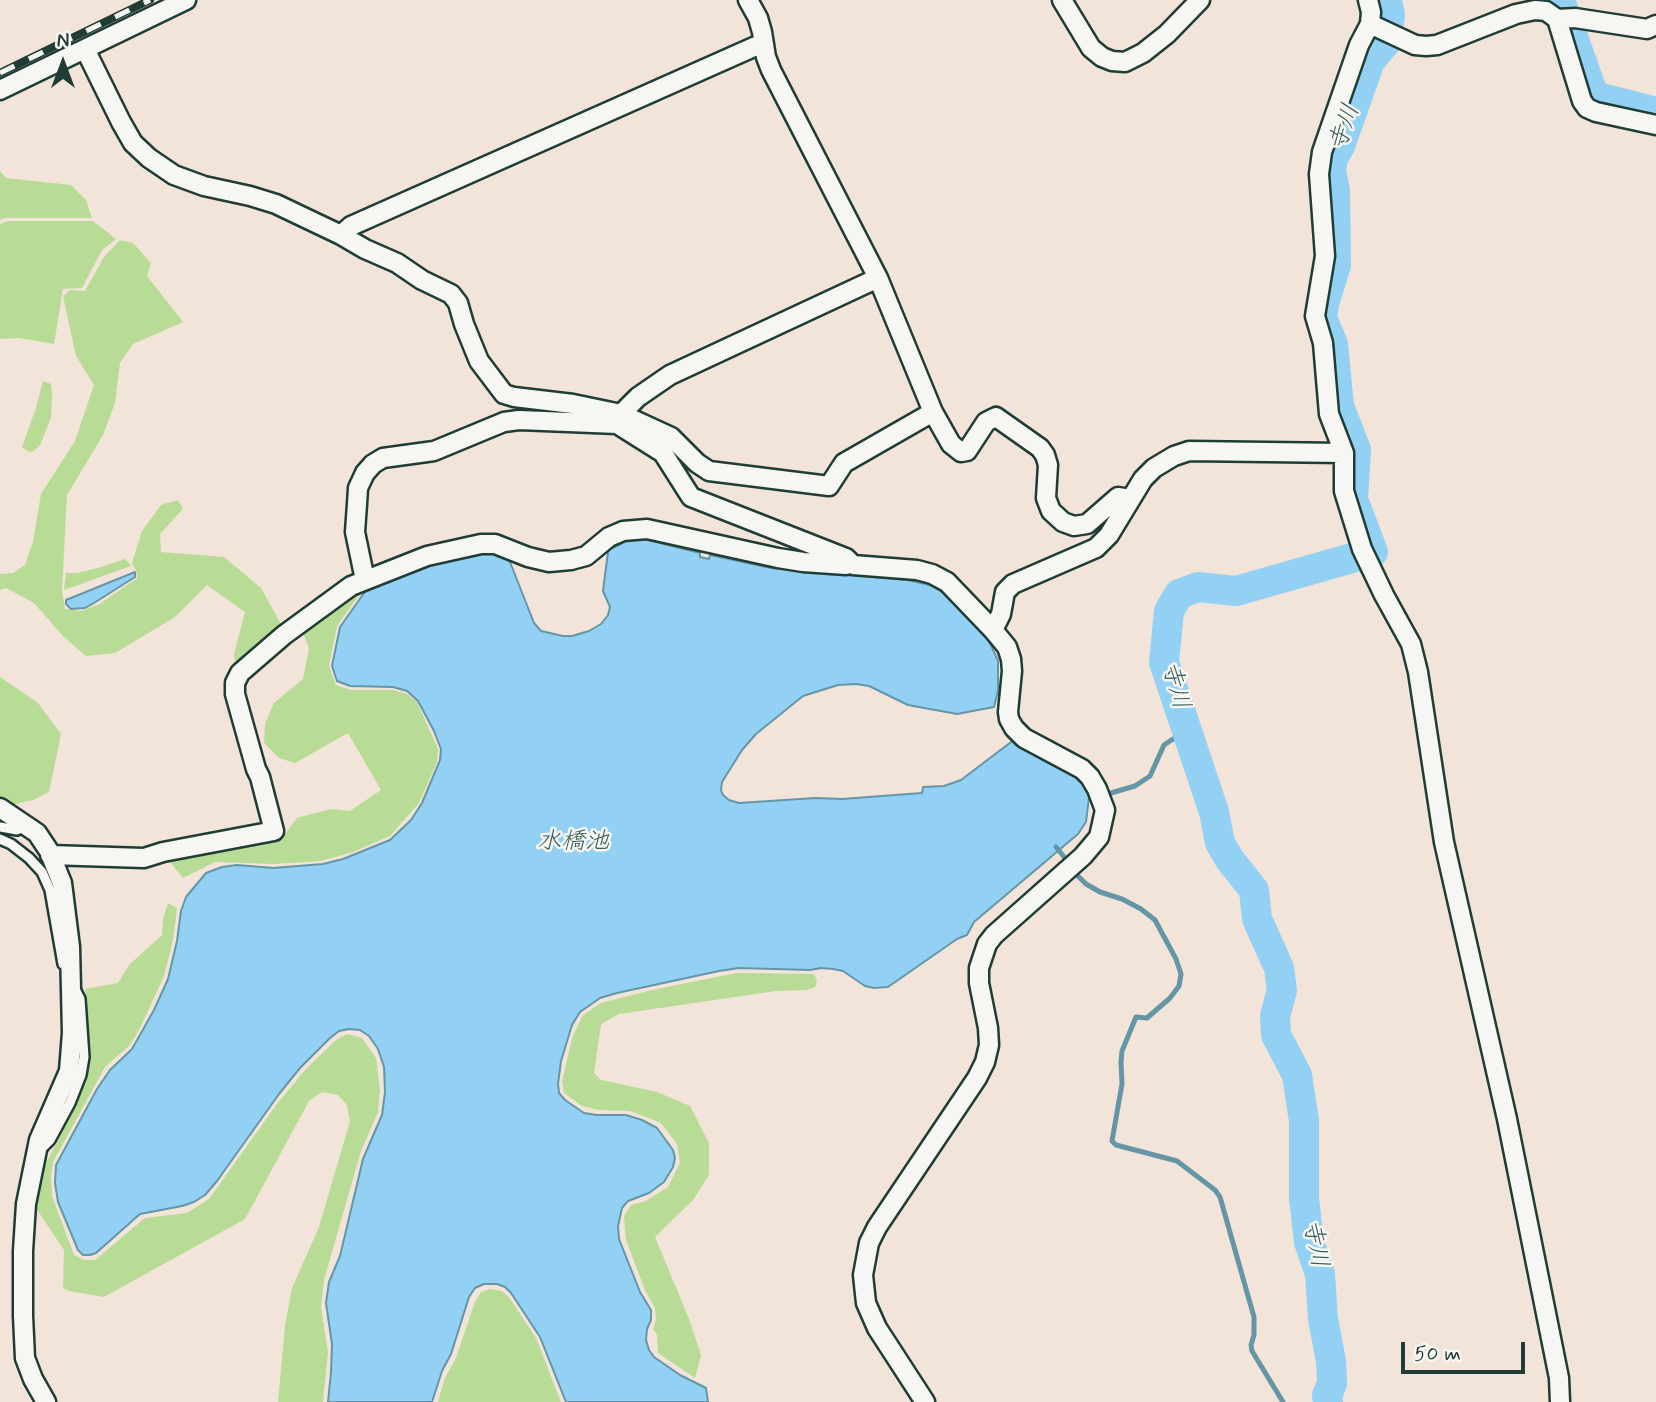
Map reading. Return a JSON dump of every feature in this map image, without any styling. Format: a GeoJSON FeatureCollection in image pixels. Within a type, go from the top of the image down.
{"type":"FeatureCollection","features":[{"type":"Feature","properties":{"kind":"street"},"geometry":{"type":"LineString","coordinates":[[0,90],[186,0]]}},
{"type":"Feature","properties":{"kind":"street"},"geometry":{"type":"LineString","coordinates":[[748,0],[758,18],[771,70],[878,278],[933,412],[951,444],[961,452],[967,451],[986,422],[996,417],[1040,448],[1048,465],[1046,498],[1051,510],[1063,522],[1074,526],[1087,524],[1118,497],[1130,499]]}},
{"type":"Feature","properties":{"kind":"street"},"geometry":{"type":"LineString","coordinates":[[1062,0],[1091,48],[1102,57],[1125,62],[1143,53],[1167,34],[1200,0]]}},
{"type":"Feature","properties":{"kind":"street"},"geometry":{"type":"LineString","coordinates":[[1368,0],[1371,12],[1381,29],[1415,45],[1426,46],[1437,45],[1516,14],[1535,10],[1565,18],[1647,29],[1656,25]]}},
{"type":"Feature","properties":{"kind":"street"},"geometry":{"type":"LineString","coordinates":[[1565,18],[1582,101],[1587,108],[1656,125]]}},
{"type":"Feature","properties":{"kind":"street"},"geometry":{"type":"LineString","coordinates":[[1381,29],[1359,45],[1322,152],[1319,174],[1325,256],[1315,316],[1323,343],[1329,414],[1344,453],[1344,491],[1364,554],[1411,644],[1418,672],[1444,842],[1507,1119],[1559,1378],[1560,1402]]}},
{"type":"Feature","properties":{"kind":"street"},"geometry":{"type":"LineString","coordinates":[[341,235],[351,226],[764,44]]}},
{"type":"Feature","properties":{"kind":"street"},"geometry":{"type":"LineString","coordinates":[[85,49],[121,122],[134,143],[149,159],[174,174],[204,186],[276,205],[397,263],[422,280],[452,294],[458,303],[479,361],[504,394],[573,404],[671,437],[709,471],[829,486],[845,463],[933,412]]}},
{"type":"Feature","properties":{"kind":"street"},"geometry":{"type":"LineString","coordinates":[[619,419],[638,397],[670,375],[878,278]]}},
{"type":"Feature","properties":{"kind":"street"},"geometry":{"type":"LineString","coordinates":[[365,580],[355,532],[358,488],[373,464],[383,458],[434,451],[504,422],[519,420],[619,419],[663,453],[691,497],[846,558],[853,565]]}},
{"type":"Feature","properties":{"kind":"street"},"geometry":{"type":"LineString","coordinates":[[993,630],[1001,614],[1005,592],[1013,584],[1096,548],[1109,535],[1143,479],[1154,468],[1174,456],[1189,452],[1344,453]]}},
{"type":"Feature","properties":{"kind":"street"},"geometry":{"type":"LineString","coordinates":[[50,855],[144,858],[274,831],[236,694],[240,673],[284,635],[351,586],[427,556],[481,544],[495,544],[549,562],[571,560],[586,556],[609,537],[623,531],[647,529],[803,562],[916,570],[947,582],[1007,647],[1012,671],[1008,712],[1014,728],[1024,738],[1082,769],[1090,777],[1105,810],[1099,837],[1083,856],[988,944],[979,968],[979,984],[988,1028],[989,1045],[985,1062],[869,1243],[863,1275],[866,1303],[877,1328],[925,1402]]}},
{"type":"Feature","properties":{"kind":"street"},"geometry":{"type":"LineString","coordinates":[[0,808],[37,834],[50,855],[62,883],[70,947],[72,1033],[69,1071],[39,1140],[26,1204],[23,1251],[25,1358],[46,1402]]}},
{"type":"Feature","properties":{"kind":"lane"},"geometry":{"type":"LineString","coordinates":[[0,827],[17,830],[26,826]]}},
{"type":"Feature","properties":{"kind":"lane"},"geometry":{"type":"LineString","coordinates":[[0,839],[29,858],[42,872],[50,890],[64,969],[70,980]]}},
{"type":"Feature","properties":{"kind":"green space"},"geometry":{"type":"Polygon","coordinates":[[[0,171],[6,178],[71,185],[86,200],[92,218],[0,220],[0,171]]]}},
{"type":"Feature","properties":{"kind":"green space"},"geometry":{"type":"Polygon","coordinates":[[[8,221],[93,221],[116,239],[102,250],[82,288],[63,289],[54,344],[19,338],[0,339],[0,224],[8,221]]]}},
{"type":"Feature","properties":{"kind":"green space"},"geometry":{"type":"Polygon","coordinates":[[[120,240],[133,243],[151,263],[147,276],[183,322],[133,344],[120,363],[115,403],[103,435],[67,495],[62,591],[65,609],[81,611],[100,604],[137,578],[132,563],[142,531],[161,505],[178,500],[183,509],[160,534],[161,552],[224,557],[261,588],[282,626],[244,661],[235,661],[234,654],[245,612],[207,585],[175,617],[115,653],[86,656],[63,636],[34,603],[6,588],[0,590],[0,574],[13,573],[25,565],[33,542],[41,494],[75,441],[94,385],[76,356],[63,296],[70,290],[85,291],[104,257],[120,240]]]}},
{"type":"Feature","properties":{"kind":"green space"},"geometry":{"type":"Polygon","coordinates":[[[43,381],[51,384],[51,418],[40,445],[29,452],[22,447],[43,381]]]}},
{"type":"Feature","properties":{"kind":"green space"},"geometry":{"type":"Polygon","coordinates":[[[125,559],[131,566],[64,590],[66,573],[78,573],[125,559]]]}},
{"type":"Feature","properties":{"kind":"green space"},"geometry":{"type":"Polygon","coordinates":[[[364,588],[337,626],[329,666],[336,685],[351,690],[393,690],[407,694],[417,702],[438,749],[437,762],[419,803],[390,836],[353,852],[321,861],[274,864],[215,862],[183,878],[171,863],[175,856],[285,834],[297,818],[331,809],[350,811],[381,790],[348,733],[295,763],[279,758],[264,743],[265,724],[274,703],[303,679],[309,649],[303,632],[333,604],[364,588]]]}},
{"type":"Feature","properties":{"kind":"green space"},"geometry":{"type":"Polygon","coordinates":[[[0,677],[38,703],[61,734],[49,792],[33,800],[11,805],[0,797],[0,677]]]}},
{"type":"Feature","properties":{"kind":"green space"},"geometry":{"type":"Polygon","coordinates":[[[168,903],[177,908],[164,976],[130,1045],[105,1067],[53,1162],[52,1196],[74,1255],[84,1260],[95,1260],[145,1218],[187,1213],[209,1199],[277,1104],[305,1070],[336,1040],[347,1034],[362,1038],[376,1058],[380,1090],[378,1112],[361,1151],[324,1280],[321,1307],[328,1352],[323,1402],[278,1402],[285,1326],[292,1288],[319,1227],[350,1121],[347,1105],[338,1095],[322,1092],[309,1101],[245,1219],[104,1297],[63,1288],[64,1250],[36,1208],[43,1168],[86,1078],[90,1059],[85,989],[118,983],[129,965],[162,935],[168,903]]]}},
{"type":"Feature","properties":{"kind":"green space"},"geometry":{"type":"Polygon","coordinates":[[[737,973],[814,974],[817,981],[815,987],[806,990],[776,991],[619,1014],[601,1024],[594,1073],[601,1080],[657,1092],[690,1106],[709,1143],[709,1175],[693,1200],[655,1237],[701,1355],[695,1378],[658,1353],[657,1335],[653,1329],[655,1308],[645,1290],[626,1240],[624,1216],[631,1205],[646,1201],[668,1187],[680,1163],[677,1144],[661,1123],[630,1111],[598,1110],[582,1106],[564,1093],[562,1082],[572,1038],[583,1015],[601,1003],[737,973]]]}},
{"type":"Feature","properties":{"kind":"green space"},"geometry":{"type":"Polygon","coordinates":[[[490,1289],[502,1291],[509,1297],[536,1338],[561,1402],[438,1402],[475,1302],[481,1292],[490,1289]]]}},
{"type":"Feature","properties":{"kind":"water","name":"水橋池"},"geometry":{"type":"Polygon","coordinates":[[[628,540],[648,540],[700,553],[700,557],[709,559],[710,555],[771,568],[907,580],[930,585],[949,596],[974,623],[990,643],[998,661],[998,691],[994,707],[957,714],[908,705],[869,686],[856,684],[838,685],[803,696],[756,734],[742,750],[722,782],[721,790],[729,800],[739,803],[922,793],[923,787],[944,786],[961,780],[1015,739],[1080,776],[1090,789],[1086,822],[1078,834],[974,922],[967,935],[957,939],[888,987],[865,986],[843,971],[833,969],[739,968],[617,993],[600,998],[580,1012],[572,1025],[561,1061],[559,1093],[584,1113],[626,1115],[642,1120],[657,1128],[673,1150],[673,1167],[664,1182],[649,1193],[628,1201],[622,1208],[618,1226],[619,1239],[640,1292],[651,1310],[646,1340],[649,1350],[654,1357],[680,1375],[706,1388],[708,1402],[566,1402],[540,1337],[511,1293],[497,1284],[484,1284],[475,1288],[469,1297],[432,1402],[328,1402],[332,1344],[326,1303],[329,1282],[340,1256],[363,1159],[382,1115],[385,1092],[384,1067],[378,1049],[369,1036],[360,1030],[349,1029],[339,1031],[330,1038],[279,1094],[205,1195],[182,1206],[140,1214],[96,1253],[83,1255],[78,1250],[58,1202],[56,1165],[97,1089],[110,1070],[132,1049],[154,1010],[168,979],[186,897],[206,873],[237,865],[273,868],[323,864],[343,859],[390,840],[411,820],[422,803],[440,760],[441,749],[418,701],[407,691],[393,687],[350,686],[337,681],[332,666],[340,627],[369,586],[426,563],[495,549],[510,562],[534,623],[541,631],[572,636],[601,624],[608,615],[610,607],[603,591],[609,544],[613,548],[628,540]]]}},
{"type":"Feature","properties":{"kind":"water"},"geometry":{"type":"Polygon","coordinates":[[[135,572],[135,577],[85,608],[71,609],[66,604],[66,600],[135,572]]]}},
{"type":"Feature","properties":{"kind":"waterway","name":"寺川"},"geometry":{"type":"LineString","coordinates":[[1328,1402],[1327,1395],[1332,1384],[1331,1361],[1323,1319],[1320,1274],[1309,1242],[1304,1198],[1304,1121],[1297,1075],[1276,1035],[1275,1016],[1282,990],[1279,968],[1257,919],[1254,890],[1220,843],[1214,812],[1164,662],[1169,611],[1179,594],[1198,587],[1236,591],[1373,552],[1353,499],[1356,450],[1339,406],[1333,344],[1322,318],[1336,265],[1335,191],[1331,171],[1333,158],[1340,146],[1370,61],[1386,42],[1390,15],[1387,0]]}},
{"type":"Feature","properties":{"kind":"waterway"},"geometry":{"type":"LineString","coordinates":[[1560,0],[1594,96],[1656,112]]}},
{"type":"Feature","properties":{"kind":"waterway"},"geometry":{"type":"LineString","coordinates":[[1102,794],[1135,786],[1150,776],[1164,745],[1188,735]]}},
{"type":"Feature","properties":{"kind":"waterway"},"geometry":{"type":"LineString","coordinates":[[1056,847],[1065,858]]}},
{"type":"Feature","properties":{"kind":"waterway"},"geometry":{"type":"LineString","coordinates":[[1074,872],[1086,884],[1122,899],[1155,920],[1181,974],[1179,986],[1170,998],[1147,1018],[1136,1017],[1122,1051],[1122,1084],[1112,1141],[1116,1145],[1177,1161],[1215,1190],[1220,1197],[1254,1317],[1252,1351],[1283,1402]]}},
{"type":"Feature","properties":{"kind":"railway"},"geometry":{"type":"LineString","coordinates":[[0,73],[150,0]]}}]}
